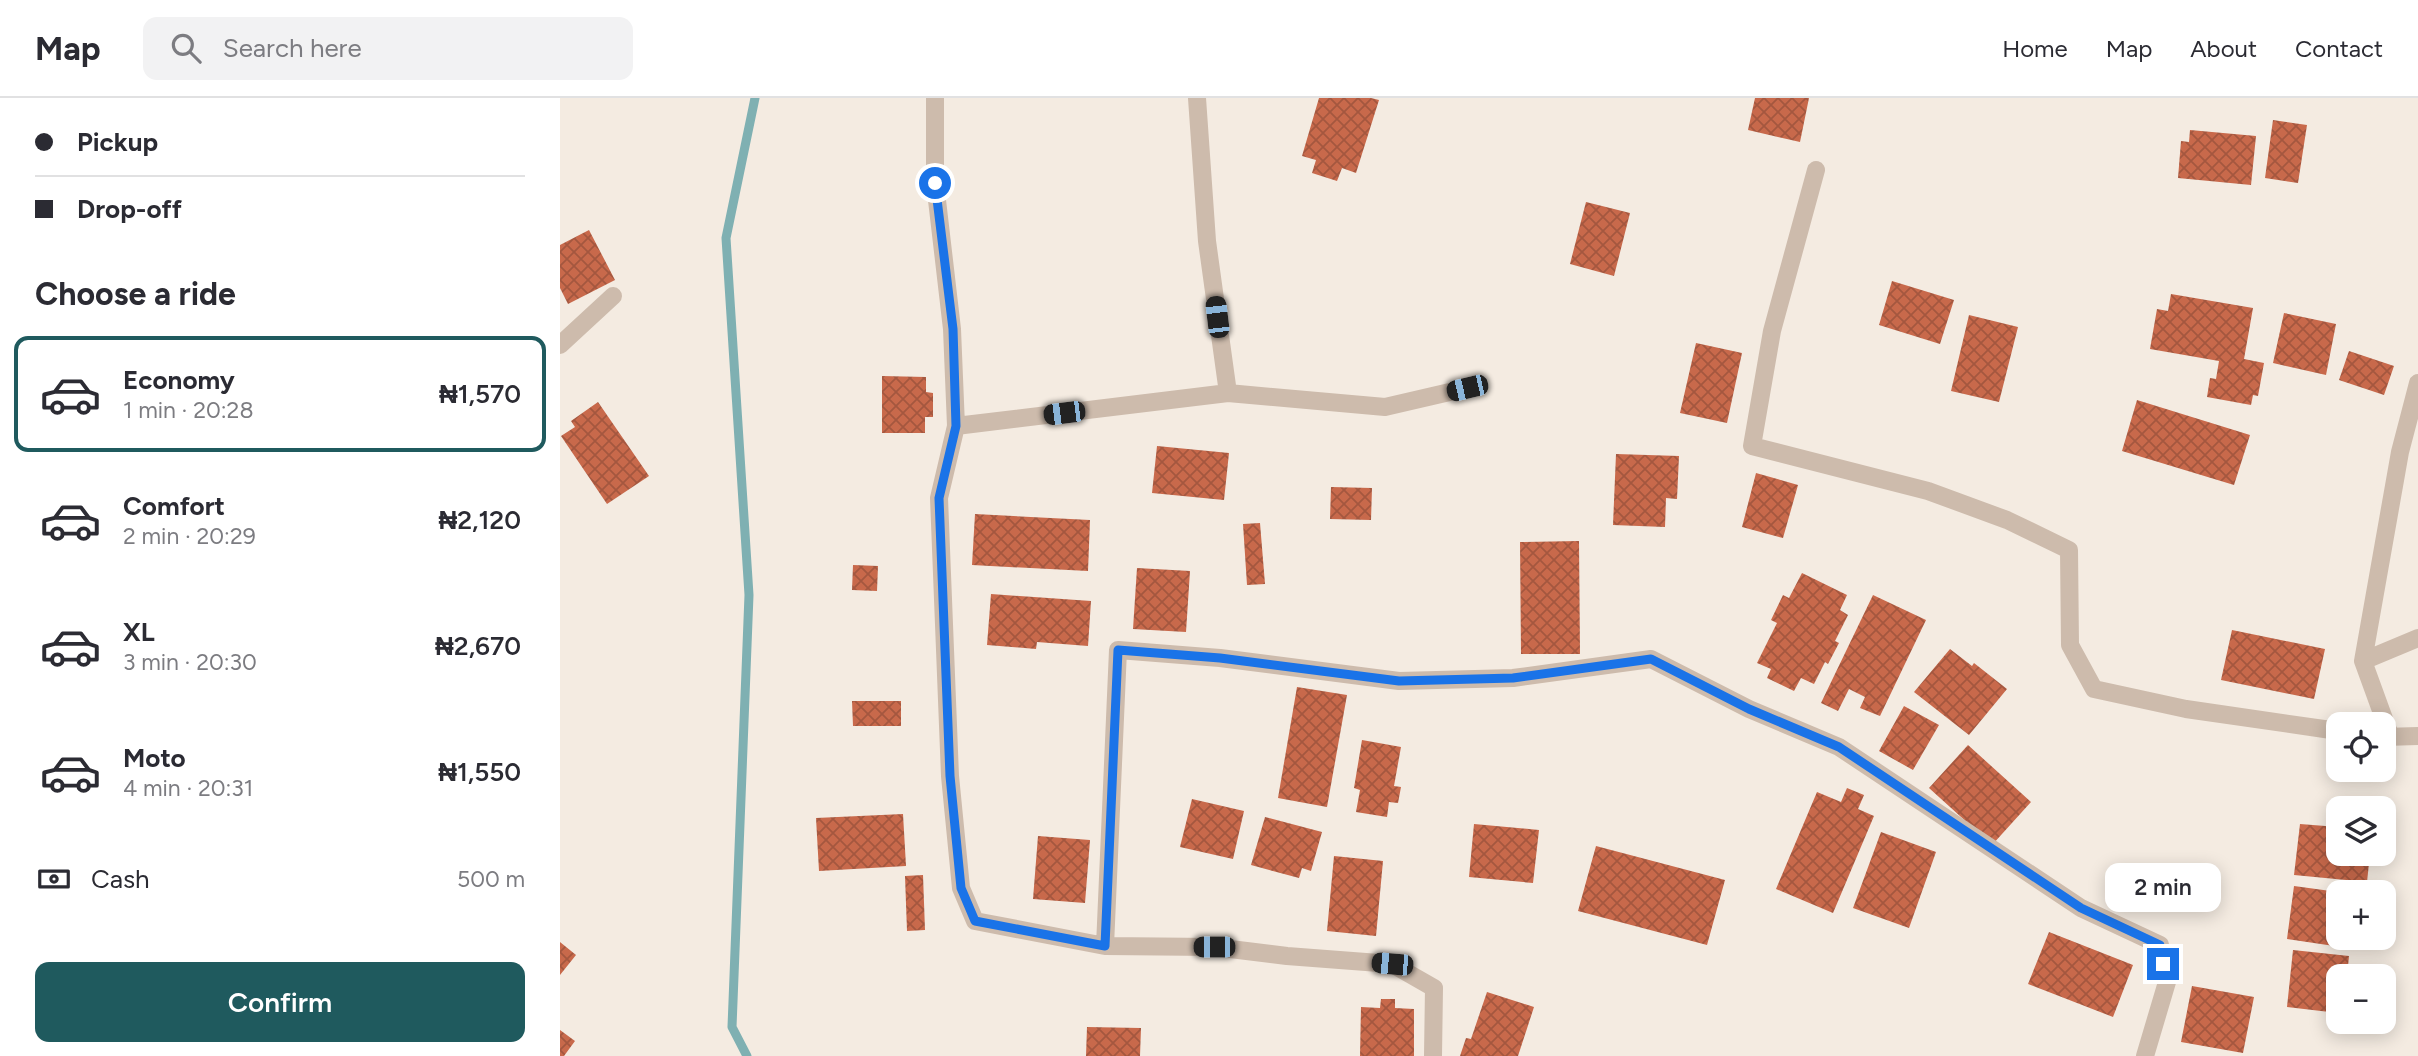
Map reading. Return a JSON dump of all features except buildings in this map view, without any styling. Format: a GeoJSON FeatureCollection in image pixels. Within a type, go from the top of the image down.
{"type":"FeatureCollection","features":[{"type":"Feature","properties":{"kind":"street"},"geometry":{"type":"LineString","coordinates":[[935,98],[935,183],[953,329],[956,426],[939,498],[950,776],[961,888],[975,921],[1105,946],[1214,947],[1392,964],[1434,988],[1433,1056]]}},
{"type":"Feature","properties":{"kind":"street"},"geometry":{"type":"LineString","coordinates":[[1198,98],[1207,241],[1228,393]]}},
{"type":"Feature","properties":{"kind":"street"},"geometry":{"type":"LineString","coordinates":[[1816,170],[1772,331],[1752,446],[1928,491],[2007,520],[2069,550],[2070,645],[2094,689],[2186,709],[2326,728]]}},
{"type":"Feature","properties":{"kind":"street"},"geometry":{"type":"LineString","coordinates":[[560,345],[613,296]]}},
{"type":"Feature","properties":{"kind":"street"},"geometry":{"type":"LineString","coordinates":[[2379,712],[2363,661],[2400,452],[2418,383]]}},
{"type":"Feature","properties":{"kind":"street"},"geometry":{"type":"LineString","coordinates":[[956,426],[1228,393],[1385,407],[1467,388]]}},
{"type":"Feature","properties":{"kind":"street"},"geometry":{"type":"LineString","coordinates":[[2363,661],[2418,638]]}},
{"type":"Feature","properties":{"kind":"street"},"geometry":{"type":"LineString","coordinates":[[1105,946],[1118,650],[1220,658],[1399,681],[1513,678],[1651,659],[1749,709],[1839,747],[2081,908],[2160,945],[2167,982],[2145,1056]]}},
{"type":"Feature","properties":{"kind":"street"},"geometry":{"type":"LineString","coordinates":[[2396,737],[2418,736]]}},
{"type":"Feature","properties":{"kind":"waterway"},"geometry":{"type":"LineString","coordinates":[[747,1056],[732,1027],[749,595],[726,238],[755,98]]}},
{"type":"Feature","properties":{"kind":"route"},"geometry":{"type":"LineString","coordinates":[[935,183],[953,329],[956,426],[939,498],[950,776],[961,888],[975,921],[1105,946],[1118,650],[1220,658],[1399,681],[1513,678],[1651,659],[1749,709],[1839,747],[2081,908],[2160,945],[2163,964]]}}]}
